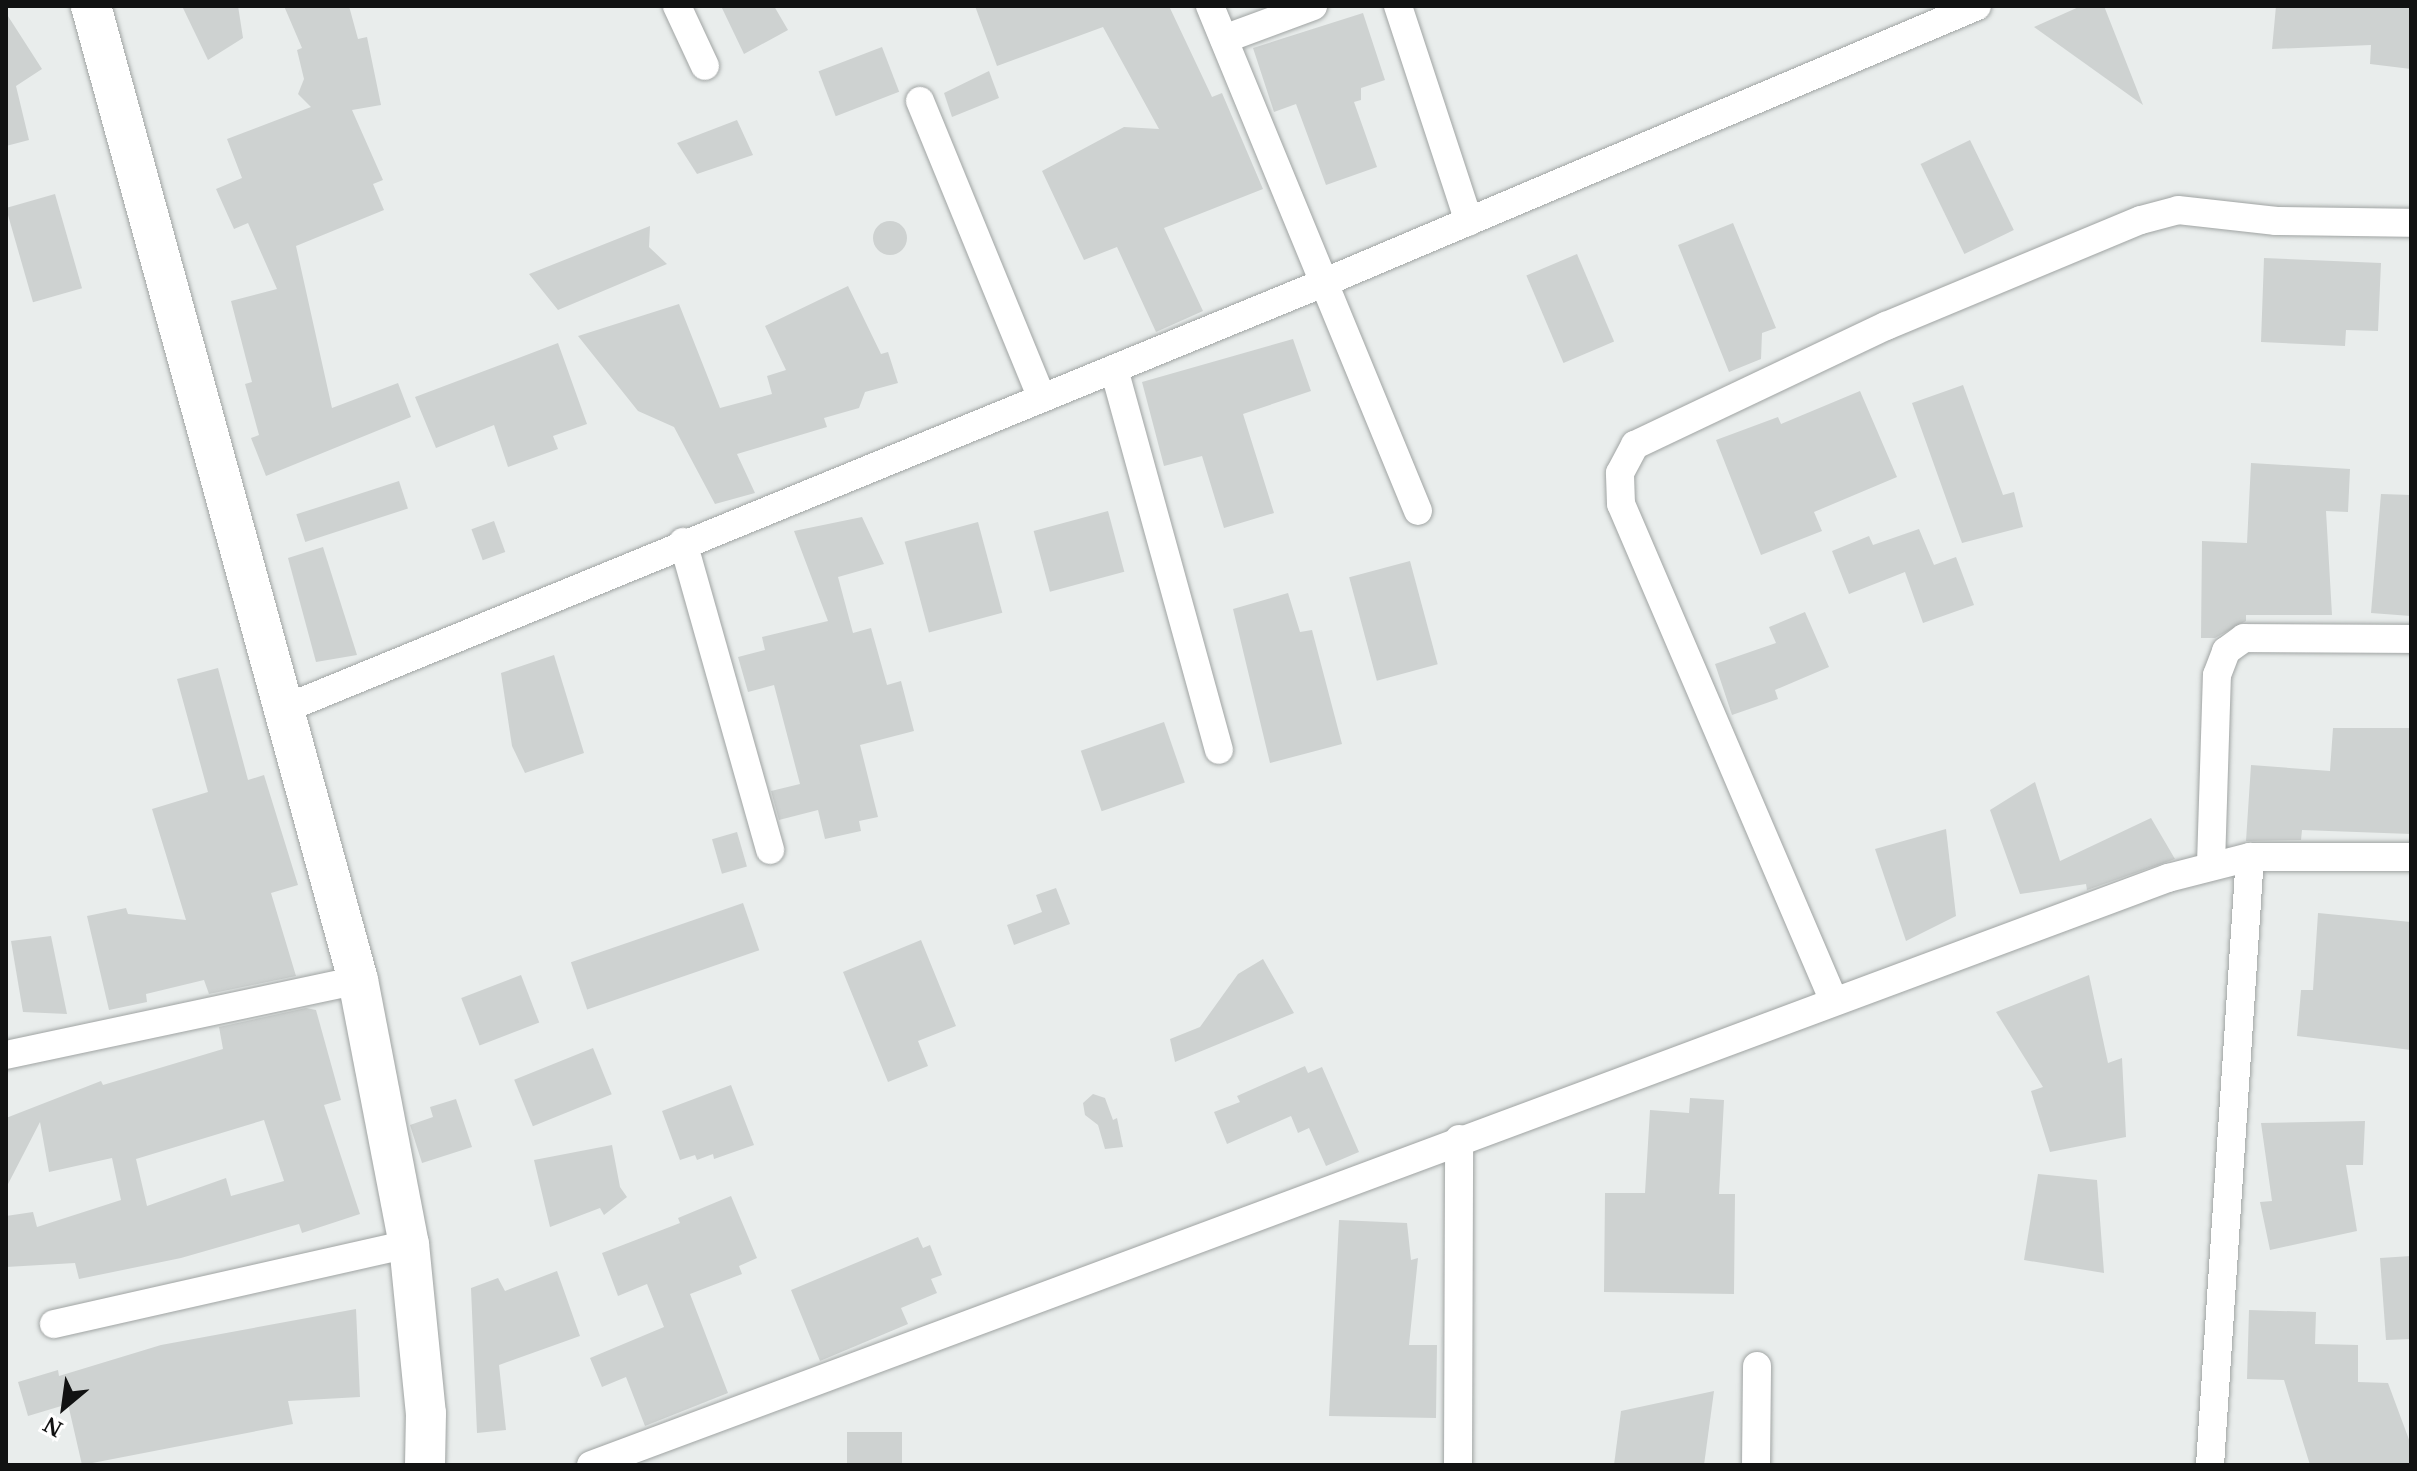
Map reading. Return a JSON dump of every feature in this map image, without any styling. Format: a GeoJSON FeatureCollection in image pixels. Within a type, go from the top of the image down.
{"type":"FeatureCollection","features":[{"type":"Feature","properties":{"kind":"main road"},"geometry":{"type":"LineString","coordinates":[[91,6],[358,980],[409,1244],[426,1413],[425,1465]]}},
{"type":"Feature","properties":{"kind":"street"},"geometry":{"type":"LineString","coordinates":[[677,6],[705,66]]}},
{"type":"Feature","properties":{"kind":"street"},"geometry":{"type":"LineString","coordinates":[[1210,6],[1418,511]]}},
{"type":"Feature","properties":{"kind":"street"},"geometry":{"type":"LineString","coordinates":[[1224,39],[1313,6]]}},
{"type":"Feature","properties":{"kind":"street"},"geometry":{"type":"LineString","coordinates":[[1398,6],[1469,222]]}},
{"type":"Feature","properties":{"kind":"street"},"geometry":{"type":"LineString","coordinates":[[284,709],[683,542],[1323,283],[1977,6]]}},
{"type":"Feature","properties":{"kind":"street"},"geometry":{"type":"LineString","coordinates":[[920,101],[1042,398]]}},
{"type":"Feature","properties":{"kind":"street"},"geometry":{"type":"LineString","coordinates":[[1833,999],[1621,504],[1620,473],[1635,445],[1886,326],[2141,220],[2178,210],[2276,221],[2411,223]]}},
{"type":"Feature","properties":{"kind":"street"},"geometry":{"type":"LineString","coordinates":[[1114,369],[1219,750]]}},
{"type":"Feature","properties":{"kind":"street"},"geometry":{"type":"LineString","coordinates":[[683,542],[770,850]]}},
{"type":"Feature","properties":{"kind":"street"},"geometry":{"type":"LineString","coordinates":[[2211,864],[2217,675],[2226,651],[2244,638],[2411,639]]}},
{"type":"Feature","properties":{"kind":"street"},"geometry":{"type":"LineString","coordinates":[[2210,1465],[2250,857]]}},
{"type":"Feature","properties":{"kind":"street"},"geometry":{"type":"LineString","coordinates":[[591,1465],[1833,999],[2211,864],[2250,857],[2411,857]]}},
{"type":"Feature","properties":{"kind":"street"},"geometry":{"type":"LineString","coordinates":[[6,1055],[358,980]]}},
{"type":"Feature","properties":{"kind":"street"},"geometry":{"type":"LineString","coordinates":[[1458,1465],[1459,1139]]}},
{"type":"Feature","properties":{"kind":"street"},"geometry":{"type":"LineString","coordinates":[[54,1324],[409,1244]]}},
{"type":"Feature","properties":{"kind":"street"},"geometry":{"type":"LineString","coordinates":[[1756,1465],[1757,1366]]}},
{"type":"Feature","properties":{"kind":"building"},"geometry":{"type":"Polygon","coordinates":[[[182,6],[238,6],[243,38],[208,60],[182,6]]]}},
{"type":"Feature","properties":{"kind":"building"},"geometry":{"type":"Polygon","coordinates":[[[284,6],[349,6],[358,39],[367,37],[381,105],[352,110],[383,180],[373,184],[384,210],[296,246],[332,408],[398,383],[411,417],[266,476],[251,438],[259,435],[245,384],[252,382],[231,301],[277,289],[248,223],[234,229],[216,189],[242,178],[227,139],[311,107],[298,94],[304,79],[297,50],[302,48],[284,6]]]}},
{"type":"Feature","properties":{"kind":"building"},"geometry":{"type":"Polygon","coordinates":[[[721,6],[774,6],[788,30],[744,54],[721,6]]]}},
{"type":"Feature","properties":{"kind":"building"},"geometry":{"type":"Polygon","coordinates":[[[975,6],[1169,6],[1212,97],[1222,93],[1263,189],[1164,228],[1203,311],[1156,332],[1117,247],[1084,260],[1042,171],[1124,127],[1159,129],[1103,27],[997,66],[975,6]]]}},
{"type":"Feature","properties":{"kind":"building"},"geometry":{"type":"Polygon","coordinates":[[[2081,6],[2104,6],[2143,105],[2034,27],[2081,6]]]}},
{"type":"Feature","properties":{"kind":"building"},"geometry":{"type":"Polygon","coordinates":[[[2276,6],[2411,6],[2411,69],[2370,64],[2371,45],[2272,49],[2276,6]]]}},
{"type":"Feature","properties":{"kind":"building"},"geometry":{"type":"Polygon","coordinates":[[[6,13],[42,69],[16,86],[29,140],[6,146],[6,13]]]}},
{"type":"Feature","properties":{"kind":"building"},"geometry":{"type":"Polygon","coordinates":[[[1363,13],[1385,80],[1361,88],[1361,100],[1354,102],[1377,167],[1326,185],[1296,104],[1274,112],[1253,48],[1363,13]]]}},
{"type":"Feature","properties":{"kind":"building"},"geometry":{"type":"Polygon","coordinates":[[[882,47],[899,92],[836,116],[819,71],[882,47]]]}},
{"type":"Feature","properties":{"kind":"building"},"geometry":{"type":"Polygon","coordinates":[[[989,71],[999,98],[952,117],[944,93],[989,71]]]}},
{"type":"Feature","properties":{"kind":"building"},"geometry":{"type":"Polygon","coordinates":[[[737,120],[753,155],[697,174],[677,143],[737,120]]]}},
{"type":"Feature","properties":{"kind":"building"},"geometry":{"type":"Polygon","coordinates":[[[1970,140],[2014,230],[1964,254],[1921,164],[1970,140]]]}},
{"type":"Feature","properties":{"kind":"building"},"geometry":{"type":"Polygon","coordinates":[[[55,194],[82,288],[33,302],[6,208],[55,194]]]}},
{"type":"Feature","properties":{"kind":"building"},"geometry":{"type":"Polygon","coordinates":[[[890,221],[902,226],[907,238],[902,250],[890,255],[878,250],[873,238],[878,226],[890,221]]]}},
{"type":"Feature","properties":{"kind":"building"},"geometry":{"type":"Polygon","coordinates":[[[1733,223],[1776,328],[1762,333],[1761,359],[1729,372],[1678,245],[1733,223]]]}},
{"type":"Feature","properties":{"kind":"building"},"geometry":{"type":"Polygon","coordinates":[[[650,226],[649,247],[667,264],[558,310],[529,274],[650,226]]]}},
{"type":"Feature","properties":{"kind":"building"},"geometry":{"type":"Polygon","coordinates":[[[1577,254],[1614,341],[1563,363],[1526,275],[1577,254]]]}},
{"type":"Feature","properties":{"kind":"building"},"geometry":{"type":"Polygon","coordinates":[[[2264,258],[2381,263],[2378,331],[2346,330],[2345,346],[2261,342],[2264,258]]]}},
{"type":"Feature","properties":{"kind":"building"},"geometry":{"type":"Polygon","coordinates":[[[848,286],[881,354],[888,352],[898,383],[865,392],[859,408],[824,418],[827,427],[737,454],[755,493],[715,504],[674,427],[638,411],[578,336],[679,304],[720,408],[772,394],[767,376],[786,370],[765,326],[848,286]]]}},
{"type":"Feature","properties":{"kind":"building"},"geometry":{"type":"Polygon","coordinates":[[[1293,339],[1311,391],[1243,414],[1274,513],[1224,528],[1202,456],[1164,466],[1142,382],[1293,339]]]}},
{"type":"Feature","properties":{"kind":"building"},"geometry":{"type":"Polygon","coordinates":[[[558,343],[587,424],[553,436],[558,449],[508,467],[494,425],[436,448],[415,397],[558,343]]]}},
{"type":"Feature","properties":{"kind":"building"},"geometry":{"type":"Polygon","coordinates":[[[1963,385],[2003,495],[2014,492],[2023,527],[1962,543],[1912,403],[1963,385]]]}},
{"type":"Feature","properties":{"kind":"building"},"geometry":{"type":"Polygon","coordinates":[[[1860,391],[1897,477],[1814,512],[1822,531],[1761,555],[1716,440],[1778,417],[1781,424],[1860,391]]]}},
{"type":"Feature","properties":{"kind":"building"},"geometry":{"type":"Polygon","coordinates":[[[2251,463],[2350,469],[2348,512],[2326,511],[2332,615],[2246,615],[2246,621],[2215,638],[2201,638],[2202,541],[2247,543],[2251,463]]]}},
{"type":"Feature","properties":{"kind":"building"},"geometry":{"type":"Polygon","coordinates":[[[399,481],[408,509],[305,542],[296,514],[399,481]]]}},
{"type":"Feature","properties":{"kind":"building"},"geometry":{"type":"Polygon","coordinates":[[[2381,494],[2411,495],[2411,616],[2371,613],[2381,494]]]}},
{"type":"Feature","properties":{"kind":"building"},"geometry":{"type":"Polygon","coordinates":[[[1108,511],[1124,572],[1050,592],[1034,531],[1108,511]]]}},
{"type":"Feature","properties":{"kind":"building"},"geometry":{"type":"Polygon","coordinates":[[[862,517],[884,564],[838,577],[853,633],[871,628],[887,685],[901,681],[914,731],[860,745],[878,817],[859,821],[861,831],[825,839],[818,810],[779,820],[771,791],[800,784],[774,685],[748,692],[738,657],[765,650],[762,637],[828,621],[794,531],[862,517]]]}},
{"type":"Feature","properties":{"kind":"building"},"geometry":{"type":"Polygon","coordinates":[[[494,521],[505,552],[483,560],[471,529],[494,521]]]}},
{"type":"Feature","properties":{"kind":"building"},"geometry":{"type":"Polygon","coordinates":[[[978,522],[1002,613],[929,632],[905,542],[978,522]]]}},
{"type":"Feature","properties":{"kind":"building"},"geometry":{"type":"Polygon","coordinates":[[[1919,529],[1934,565],[1956,557],[1974,605],[1923,623],[1905,572],[1849,594],[1832,551],[1869,536],[1873,545],[1919,529]]]}},
{"type":"Feature","properties":{"kind":"building"},"geometry":{"type":"Polygon","coordinates":[[[323,547],[357,655],[316,662],[288,558],[323,547]]]}},
{"type":"Feature","properties":{"kind":"building"},"geometry":{"type":"Polygon","coordinates":[[[1410,561],[1438,664],[1377,681],[1349,577],[1410,561]]]}},
{"type":"Feature","properties":{"kind":"building"},"geometry":{"type":"Polygon","coordinates":[[[1288,593],[1300,632],[1312,630],[1342,744],[1270,763],[1233,609],[1288,593]]]}},
{"type":"Feature","properties":{"kind":"building"},"geometry":{"type":"Polygon","coordinates":[[[1805,612],[1829,667],[1775,690],[1778,699],[1732,715],[1715,664],[1776,643],[1769,627],[1805,612]]]}},
{"type":"Feature","properties":{"kind":"building"},"geometry":{"type":"Polygon","coordinates":[[[554,655],[584,753],[525,773],[512,746],[501,673],[554,655]]]}},
{"type":"Feature","properties":{"kind":"building"},"geometry":{"type":"Polygon","coordinates":[[[218,668],[248,780],[264,775],[298,885],[271,893],[296,976],[209,994],[204,980],[146,994],[147,1002],[109,1010],[87,916],[126,908],[128,914],[186,920],[152,809],[208,792],[177,679],[218,668]]]}},
{"type":"Feature","properties":{"kind":"building"},"geometry":{"type":"Polygon","coordinates":[[[1164,722],[1185,783],[1102,811],[1081,751],[1164,722]]]}},
{"type":"Feature","properties":{"kind":"building"},"geometry":{"type":"Polygon","coordinates":[[[2333,728],[2411,728],[2411,834],[2302,830],[2301,840],[2246,841],[2251,765],[2330,771],[2333,728]]]}},
{"type":"Feature","properties":{"kind":"building"},"geometry":{"type":"Polygon","coordinates":[[[2035,782],[2060,861],[2151,818],[2175,859],[2087,890],[2086,884],[2020,894],[1990,810],[2035,782]]]}},
{"type":"Feature","properties":{"kind":"building"},"geometry":{"type":"Polygon","coordinates":[[[1946,829],[1956,916],[1906,941],[1875,849],[1946,829]]]}},
{"type":"Feature","properties":{"kind":"building"},"geometry":{"type":"Polygon","coordinates":[[[737,832],[747,867],[722,874],[712,839],[737,832]]]}},
{"type":"Feature","properties":{"kind":"building"},"geometry":{"type":"Polygon","coordinates":[[[1056,888],[1070,924],[1014,945],[1007,925],[1042,912],[1036,895],[1056,888]]]}},
{"type":"Feature","properties":{"kind":"building"},"geometry":{"type":"Polygon","coordinates":[[[743,903],[759,950],[587,1010],[571,962],[743,903]]]}},
{"type":"Feature","properties":{"kind":"building"},"geometry":{"type":"Polygon","coordinates":[[[2318,913],[2411,922],[2411,1050],[2297,1036],[2301,990],[2313,990],[2318,913]]]}},
{"type":"Feature","properties":{"kind":"building"},"geometry":{"type":"Polygon","coordinates":[[[51,936],[67,1014],[23,1012],[11,941],[51,936]]]}},
{"type":"Feature","properties":{"kind":"building"},"geometry":{"type":"Polygon","coordinates":[[[921,940],[956,1026],[918,1041],[928,1066],[888,1082],[843,972],[921,940]]]}},
{"type":"Feature","properties":{"kind":"building"},"geometry":{"type":"Polygon","coordinates":[[[1263,959],[1294,1013],[1175,1062],[1170,1039],[1200,1027],[1238,974],[1263,959]]]}},
{"type":"Feature","properties":{"kind":"building"},"geometry":{"type":"Polygon","coordinates":[[[521,975],[539,1023],[480,1046],[461,998],[521,975]]]}},
{"type":"Feature","properties":{"kind":"building"},"geometry":{"type":"Polygon","coordinates":[[[2089,975],[2108,1063],[2122,1058],[2126,1137],[2050,1152],[2031,1091],[2043,1087],[1996,1012],[2089,975]]]}},
{"type":"Feature","properties":{"kind":"building"},"geometry":{"type":"Polygon","coordinates":[[[306,1008],[316,1010],[341,1100],[324,1105],[360,1214],[302,1233],[299,1224],[181,1258],[79,1279],[75,1263],[6,1267],[6,1216],[33,1212],[37,1227],[121,1200],[112,1158],[49,1172],[40,1122],[6,1188],[6,1118],[101,1081],[103,1085],[223,1049],[219,1027],[306,1008]],[[264,1120],[136,1159],[147,1206],[226,1178],[231,1196],[284,1181],[264,1120]]]}},
{"type":"Feature","properties":{"kind":"building"},"geometry":{"type":"Polygon","coordinates":[[[593,1048],[612,1094],[533,1126],[514,1080],[593,1048]]]}},
{"type":"Feature","properties":{"kind":"building"},"geometry":{"type":"Polygon","coordinates":[[[1305,1066],[1308,1073],[1322,1067],[1359,1152],[1326,1166],[1309,1128],[1298,1133],[1291,1116],[1227,1144],[1214,1112],[1240,1102],[1237,1096],[1305,1066]]]}},
{"type":"Feature","properties":{"kind":"building"},"geometry":{"type":"Polygon","coordinates":[[[731,1085],[754,1145],[714,1159],[713,1154],[697,1160],[695,1155],[680,1160],[662,1111],[731,1085]]]}},
{"type":"Feature","properties":{"kind":"building"},"geometry":{"type":"Polygon","coordinates":[[[1093,1094],[1105,1098],[1113,1120],[1117,1118],[1123,1147],[1105,1149],[1098,1125],[1085,1115],[1083,1103],[1093,1094]]]}},
{"type":"Feature","properties":{"kind":"building"},"geometry":{"type":"Polygon","coordinates":[[[1690,1098],[1724,1100],[1719,1194],[1735,1194],[1734,1294],[1604,1292],[1605,1193],[1645,1193],[1650,1110],[1689,1113],[1690,1098]]]}},
{"type":"Feature","properties":{"kind":"building"},"geometry":{"type":"Polygon","coordinates":[[[456,1099],[472,1147],[422,1163],[410,1125],[433,1117],[430,1107],[456,1099]]]}},
{"type":"Feature","properties":{"kind":"building"},"geometry":{"type":"Polygon","coordinates":[[[2365,1121],[2363,1165],[2346,1165],[2357,1231],[2270,1250],[2260,1202],[2272,1201],[2261,1123],[2365,1121]]]}},
{"type":"Feature","properties":{"kind":"building"},"geometry":{"type":"Polygon","coordinates":[[[612,1145],[620,1187],[627,1197],[604,1215],[600,1208],[550,1227],[534,1160],[612,1145]]]}},
{"type":"Feature","properties":{"kind":"building"},"geometry":{"type":"Polygon","coordinates":[[[2038,1174],[2097,1180],[2104,1273],[2024,1260],[2038,1174]]]}},
{"type":"Feature","properties":{"kind":"building"},"geometry":{"type":"Polygon","coordinates":[[[731,1196],[757,1258],[739,1266],[742,1274],[690,1294],[728,1393],[645,1426],[626,1377],[602,1387],[590,1358],[664,1327],[647,1284],[618,1296],[602,1253],[680,1223],[678,1218],[731,1196]]]}},
{"type":"Feature","properties":{"kind":"building"},"geometry":{"type":"Polygon","coordinates":[[[1339,1220],[1407,1223],[1411,1260],[1418,1258],[1409,1345],[1437,1345],[1436,1418],[1329,1416],[1339,1220]]]}},
{"type":"Feature","properties":{"kind":"building"},"geometry":{"type":"Polygon","coordinates":[[[918,1237],[923,1248],[930,1245],[942,1275],[931,1279],[937,1293],[901,1308],[908,1324],[820,1361],[791,1290],[918,1237]]]}},
{"type":"Feature","properties":{"kind":"building"},"geometry":{"type":"Polygon","coordinates":[[[2411,1256],[2411,1339],[2386,1340],[2380,1258],[2411,1256]]]}},
{"type":"Feature","properties":{"kind":"building"},"geometry":{"type":"Polygon","coordinates":[[[557,1271],[580,1336],[499,1365],[506,1430],[477,1433],[471,1288],[498,1278],[505,1291],[557,1271]]]}},
{"type":"Feature","properties":{"kind":"building"},"geometry":{"type":"Polygon","coordinates":[[[356,1309],[360,1397],[288,1401],[293,1424],[82,1465],[68,1404],[28,1416],[18,1382],[58,1370],[59,1376],[161,1345],[356,1309]]]}},
{"type":"Feature","properties":{"kind":"building"},"geometry":{"type":"Polygon","coordinates":[[[2249,1310],[2316,1312],[2315,1344],[2358,1345],[2358,1382],[2388,1383],[2411,1445],[2411,1465],[2310,1465],[2284,1380],[2247,1379],[2249,1310]]]}},
{"type":"Feature","properties":{"kind":"building"},"geometry":{"type":"Polygon","coordinates":[[[1714,1391],[1704,1465],[1614,1465],[1621,1411],[1714,1391]]]}},
{"type":"Feature","properties":{"kind":"building"},"geometry":{"type":"Polygon","coordinates":[[[847,1432],[902,1432],[902,1465],[847,1465],[847,1432]]]}}]}
